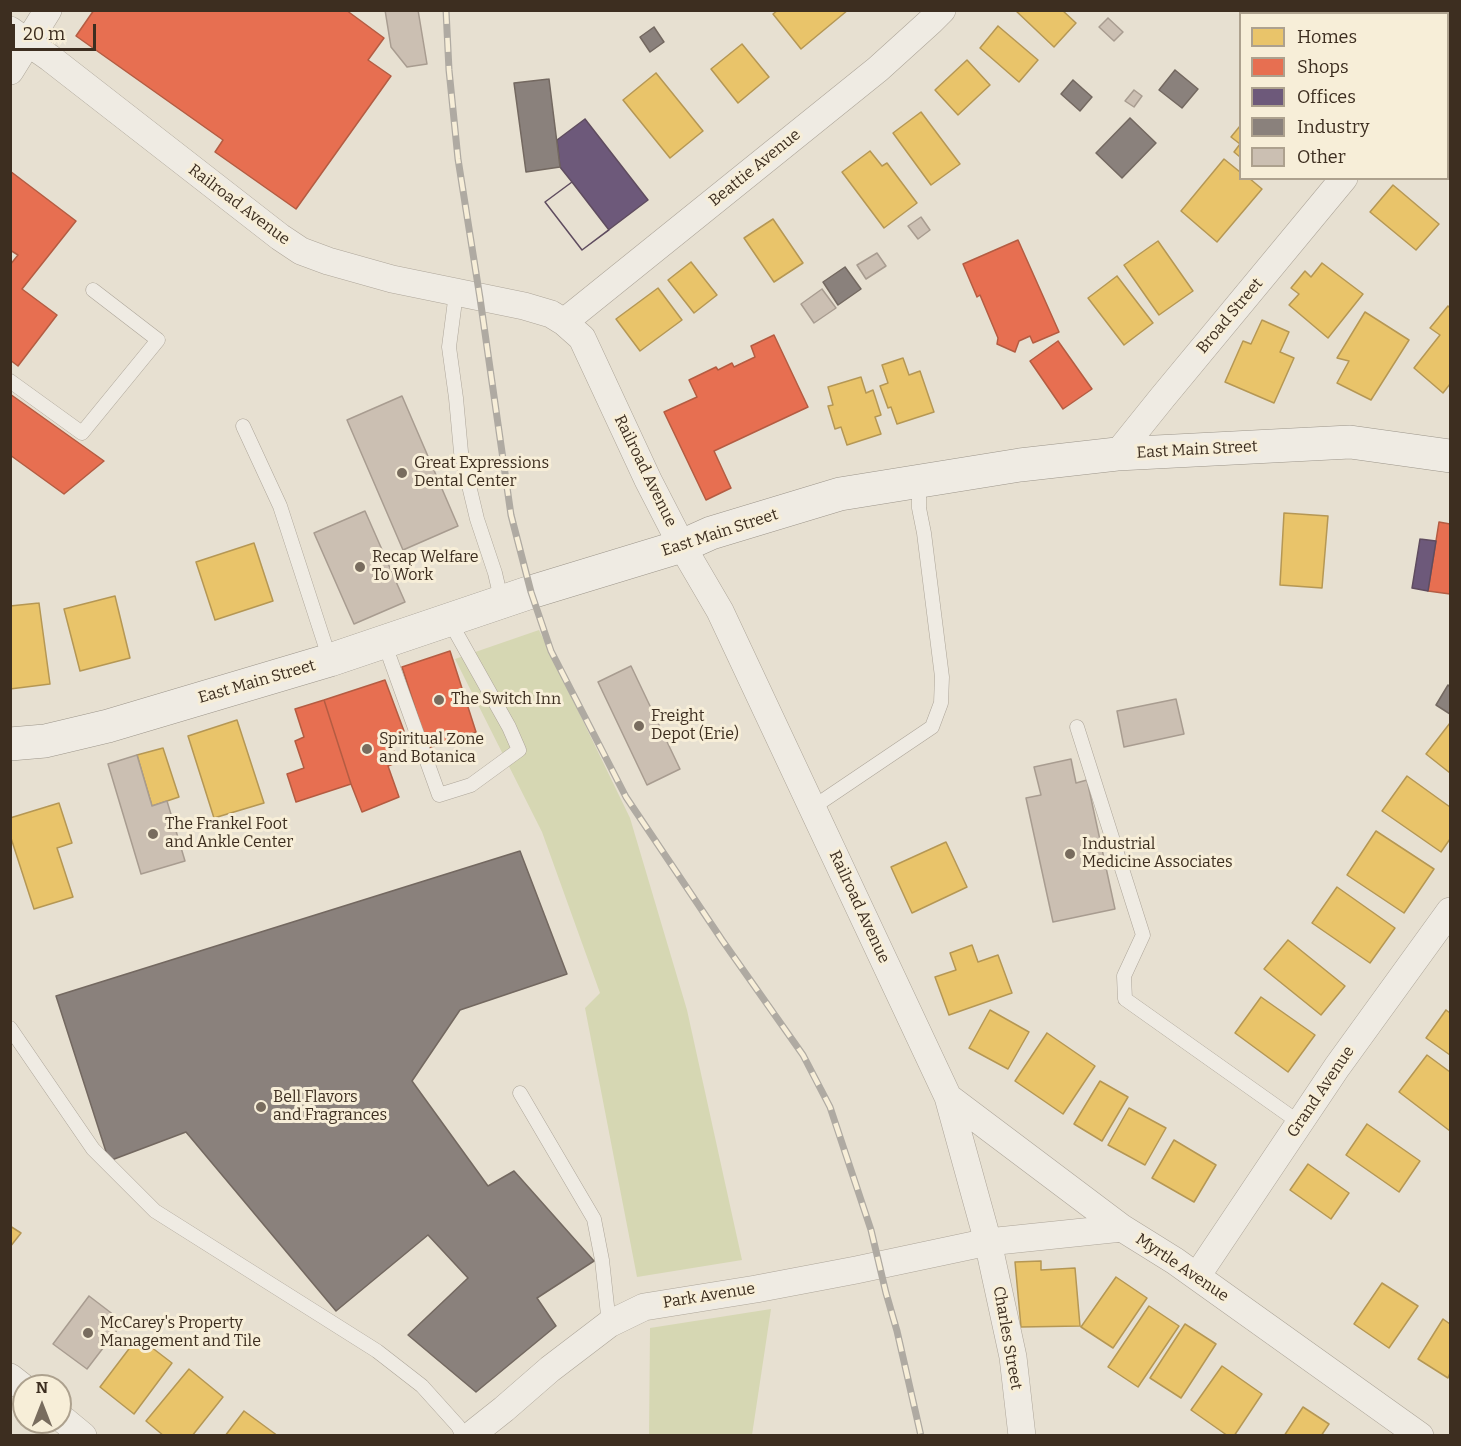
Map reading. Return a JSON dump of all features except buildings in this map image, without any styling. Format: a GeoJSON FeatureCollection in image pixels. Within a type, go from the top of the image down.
{"type":"FeatureCollection","features":[{"type":"Feature","properties":{"kind":"main road","name":"East Main Street"},"geometry":{"type":"LineString","coordinates":[[10,744],[45,741],[108,726],[330,660],[531,592],[682,546],[711,534],[840,494],[1020,465],[1118,454],[1350,442],[1450,456]]}},
{"type":"Feature","properties":{"kind":"street"},"geometry":{"type":"LineString","coordinates":[[10,71],[19,36],[48,10]]}},
{"type":"Feature","properties":{"kind":"street","name":"Beattie Avenue"},"geometry":{"type":"LineString","coordinates":[[564,322],[878,69],[942,10]]}},
{"type":"Feature","properties":{"kind":"street","name":"Railroad Avenue"},"geometry":{"type":"LineString","coordinates":[[19,36],[301,251],[392,279],[524,306],[551,314],[582,338],[648,480],[682,546],[720,611],[948,1097],[988,1242]]}},
{"type":"Feature","properties":{"kind":"street","name":"Broad Street"},"geometry":{"type":"LineString","coordinates":[[1118,454],[1342,180]]}},
{"type":"Feature","properties":{"kind":"street","name":"Grand Avenue"},"geometry":{"type":"LineString","coordinates":[[1197,1276],[1337,1067],[1450,911]]}},
{"type":"Feature","properties":{"kind":"street","name":"Myrtle Avenue"},"geometry":{"type":"LineString","coordinates":[[948,1097],[1122,1228],[1197,1276],[1420,1436]]}},
{"type":"Feature","properties":{"kind":"street","name":"Park Avenue"},"geometry":{"type":"LineString","coordinates":[[470,1436],[609,1323],[644,1307],[801,1281],[988,1242],[1122,1228]]}},
{"type":"Feature","properties":{"kind":"street","name":"Charles Street"},"geometry":{"type":"LineString","coordinates":[[988,1242],[1013,1357],[1022,1436]]}},
{"type":"Feature","properties":{"kind":"street"},"geometry":{"type":"LineString","coordinates":[[490,1436],[504,1409]]}},
{"type":"Feature","properties":{"kind":"lane"},"geometry":{"type":"LineString","coordinates":[[10,381],[82,433],[158,340],[93,290]]}},
{"type":"Feature","properties":{"kind":"lane"},"geometry":{"type":"LineString","coordinates":[[456,293],[449,347],[461,452],[477,519],[495,573],[502,603]]}},
{"type":"Feature","properties":{"kind":"lane"},"geometry":{"type":"LineString","coordinates":[[243,426],[280,506],[330,660]]}},
{"type":"Feature","properties":{"kind":"lane"},"geometry":{"type":"LineString","coordinates":[[812,808],[932,727],[941,703],[942,677],[919,508],[919,482]]}},
{"type":"Feature","properties":{"kind":"lane"},"geometry":{"type":"LineString","coordinates":[[384,642],[439,795],[471,785],[519,750],[509,727],[449,620]]}},
{"type":"Feature","properties":{"kind":"lane"},"geometry":{"type":"LineString","coordinates":[[1077,727],[1143,936],[1124,976],[1125,999],[1300,1122]]}},
{"type":"Feature","properties":{"kind":"lane"},"geometry":{"type":"LineString","coordinates":[[10,1028],[93,1149],[155,1211],[377,1351],[422,1386],[458,1426],[463,1436]]}},
{"type":"Feature","properties":{"kind":"lane"},"geometry":{"type":"LineString","coordinates":[[519,1093],[594,1219],[602,1260],[609,1323]]}},
{"type":"Feature","properties":{"kind":"green space"},"geometry":{"type":"Polygon","coordinates":[[[539,630],[630,818],[687,1010],[742,1260],[637,1277],[585,1008],[600,993],[542,832],[455,659],[539,630]]]}},
{"type":"Feature","properties":{"kind":"green space"},"geometry":{"type":"Polygon","coordinates":[[[771,1309],[752,1435],[649,1435],[650,1328],[771,1309]]]}},
{"type":"Feature","properties":{"kind":"railway"},"geometry":{"type":"LineString","coordinates":[[446,10],[449,70],[458,159],[511,515],[531,592],[551,651],[626,797],[803,1055],[830,1107],[871,1230],[921,1436]]}},
{"type":"Feature","properties":{"kind":"place","name":"Great Expressions Dental Center"},"geometry":{"type":"Point","coordinates":[402,473]}},
{"type":"Feature","properties":{"kind":"place","name":"Recap Welfare To Work"},"geometry":{"type":"Point","coordinates":[360,567]}},
{"type":"Feature","properties":{"kind":"place","name":"The Switch Inn"},"geometry":{"type":"Point","coordinates":[439,700]}},
{"type":"Feature","properties":{"kind":"place","name":"Freight Depot (Erie)"},"geometry":{"type":"Point","coordinates":[639,726]}},
{"type":"Feature","properties":{"kind":"place","name":"Spiritual Zone and Botanica"},"geometry":{"type":"Point","coordinates":[367,749]}},
{"type":"Feature","properties":{"kind":"place","name":"The Frankel Foot and Ankle Center"},"geometry":{"type":"Point","coordinates":[153,834]}},
{"type":"Feature","properties":{"kind":"place","name":"Industrial Medicine Associates"},"geometry":{"type":"Point","coordinates":[1070,854]}},
{"type":"Feature","properties":{"kind":"place","name":"Bell Flavors and Fragrances"},"geometry":{"type":"Point","coordinates":[261,1107]}},
{"type":"Feature","properties":{"kind":"place","name":"McCarey's Property Management and Tile"},"geometry":{"type":"Point","coordinates":[88,1333]}}]}
